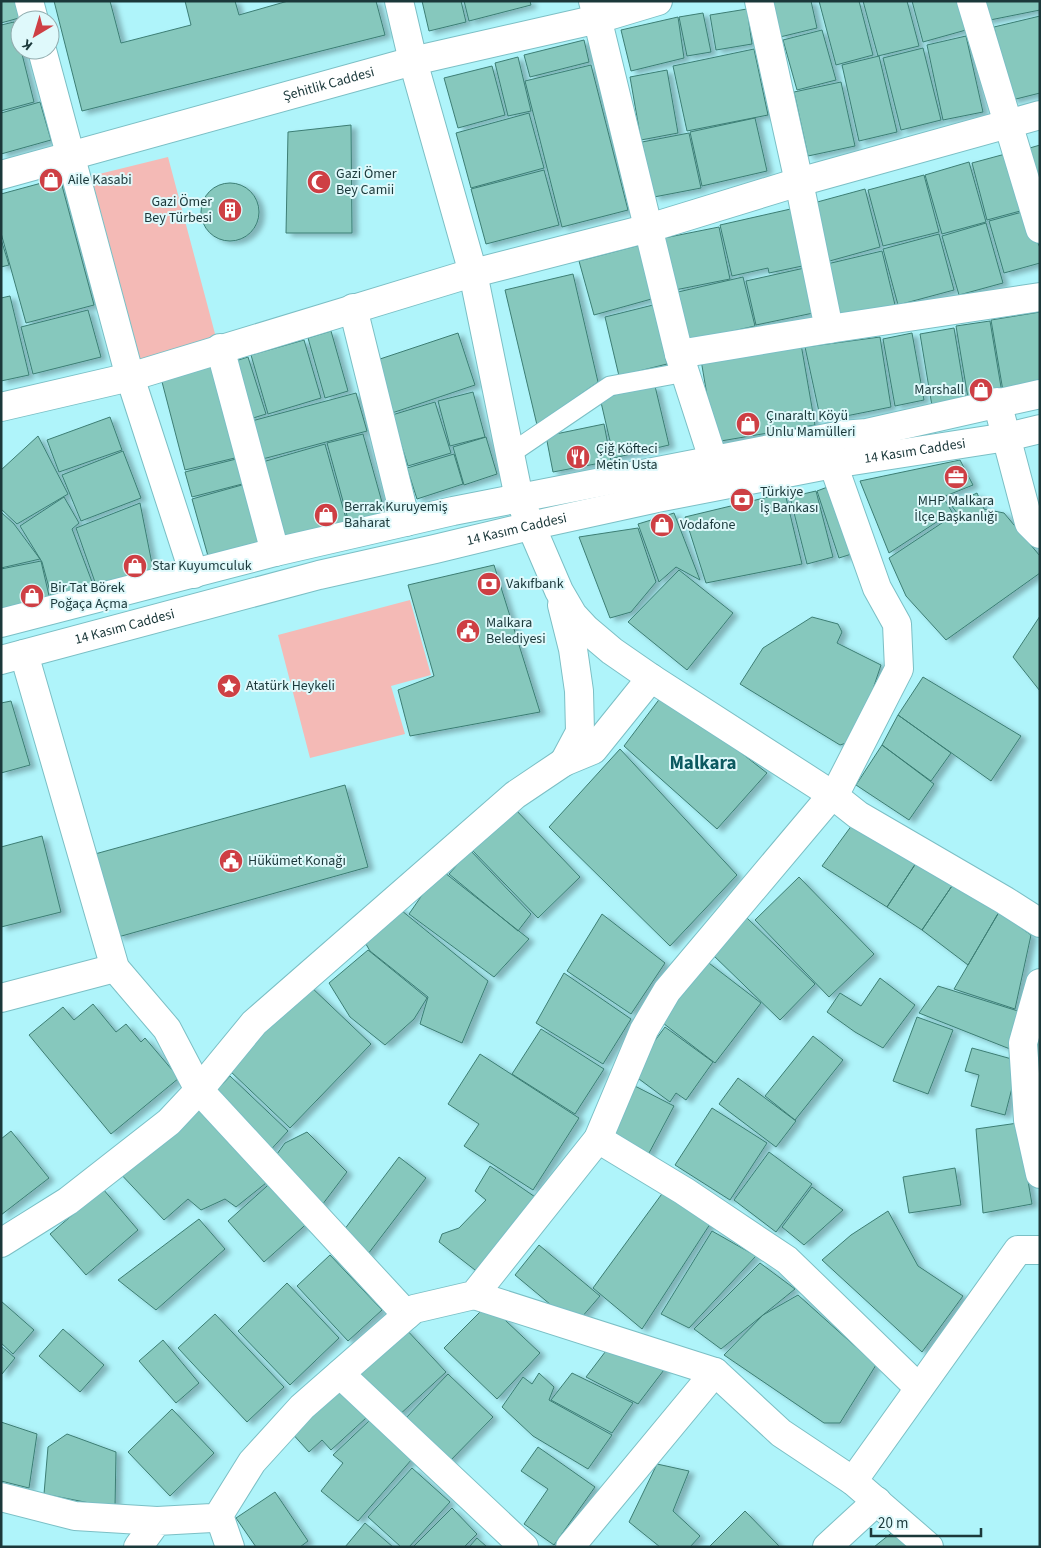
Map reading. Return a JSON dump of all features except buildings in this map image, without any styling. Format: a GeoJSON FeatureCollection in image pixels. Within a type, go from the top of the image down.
{"type":"FeatureCollection","features":[{"type":"Feature","properties":{"kind":"street"},"geometry":{"type":"LineString","coordinates":[[399,1],[413,61],[473,273],[519,498],[559,591],[573,615],[612,651],[833,795],[858,815],[1040,923]]}},
{"type":"Feature","properties":{"kind":"street","name":"Şehitlik Caddesi"},"geometry":{"type":"LineString","coordinates":[[1,176],[596,10],[658,1]]}},
{"type":"Feature","properties":{"kind":"street"},"geometry":{"type":"LineString","coordinates":[[759,1],[829,329]]}},
{"type":"Feature","properties":{"kind":"street"},"geometry":{"type":"LineString","coordinates":[[972,1],[1040,229]]}},
{"type":"Feature","properties":{"kind":"street"},"geometry":{"type":"LineString","coordinates":[[596,10],[682,363],[713,459]]}},
{"type":"Feature","properties":{"kind":"street"},"geometry":{"type":"LineString","coordinates":[[45,60],[130,377],[194,574]]}},
{"type":"Feature","properties":{"kind":"street"},"geometry":{"type":"LineString","coordinates":[[1,407],[130,377],[220,348],[473,273],[649,228],[799,182],[1040,115]]}},
{"type":"Feature","properties":{"kind":"street"},"geometry":{"type":"LineString","coordinates":[[682,363],[829,329],[1040,297]]}},
{"type":"Feature","properties":{"kind":"street"},"geometry":{"type":"LineString","coordinates":[[353,308],[406,522]]}},
{"type":"Feature","properties":{"kind":"street"},"geometry":{"type":"LineString","coordinates":[[220,348],[275,552]]}},
{"type":"Feature","properties":{"kind":"street","name":"14 Kasım Caddesi"},"geometry":{"type":"LineString","coordinates":[[1,623],[275,552],[406,522],[713,459],[842,435],[867,433],[997,402],[1040,394]]}},
{"type":"Feature","properties":{"kind":"street"},"geometry":{"type":"LineString","coordinates":[[997,402],[1029,524],[1040,534]]}},
{"type":"Feature","properties":{"kind":"street","name":"14 Kasım Caddesi"},"geometry":{"type":"LineString","coordinates":[[13,657],[319,575],[530,526],[657,498],[833,464],[1006,437],[1040,429]]}},
{"type":"Feature","properties":{"kind":"street"},"geometry":{"type":"LineString","coordinates":[[474,1295],[598,1139],[644,1030],[667,991],[833,795],[899,669],[897,624],[877,588],[833,464]]}},
{"type":"Feature","properties":{"kind":"street"},"geometry":{"type":"LineString","coordinates":[[559,591],[573,649],[579,690],[580,732],[564,762]]}},
{"type":"Feature","properties":{"kind":"street"},"geometry":{"type":"LineString","coordinates":[[13,657],[115,968],[167,1029],[199,1090],[407,1315]]}},
{"type":"Feature","properties":{"kind":"street"},"geometry":{"type":"LineString","coordinates":[[1,1243],[68,1201],[168,1122],[199,1090],[254,1022],[515,795],[564,762],[593,750],[651,678]]}},
{"type":"Feature","properties":{"kind":"street"},"geometry":{"type":"LineString","coordinates":[[1,998],[115,968]]}},
{"type":"Feature","properties":{"kind":"street"},"geometry":{"type":"LineString","coordinates":[[1040,983],[1023,1043],[1028,1120],[1040,1174]]}},
{"type":"Feature","properties":{"kind":"street"},"geometry":{"type":"LineString","coordinates":[[598,1139],[684,1191],[787,1260],[919,1388]]}},
{"type":"Feature","properties":{"kind":"street"},"geometry":{"type":"LineString","coordinates":[[853,1481],[1018,1250],[1040,1250]]}},
{"type":"Feature","properties":{"kind":"street"},"geometry":{"type":"LineString","coordinates":[[1,1497],[75,1516],[157,1520],[212,1518],[219,1515],[252,1462],[302,1407],[407,1315],[414,1310],[474,1295],[715,1372],[781,1433],[853,1481],[929,1547]]}},
{"type":"Feature","properties":{"kind":"street"},"geometry":{"type":"LineString","coordinates":[[570,1547],[640,1459],[715,1372]]}},
{"type":"Feature","properties":{"kind":"street"},"geometry":{"type":"LineString","coordinates":[[340,1374],[524,1547]]}},
{"type":"Feature","properties":{"kind":"street"},"geometry":{"type":"LineString","coordinates":[[827,1547],[877,1501]]}},
{"type":"Feature","properties":{"kind":"street"},"geometry":{"type":"LineString","coordinates":[[219,1515],[230,1547]]}},
{"type":"Feature","properties":{"kind":"street"},"geometry":{"type":"LineString","coordinates":[[138,1547],[157,1520]]}},
{"type":"Feature","properties":{"kind":"lane"},"geometry":{"type":"LineString","coordinates":[[510,454],[610,386],[682,363]]}},
{"type":"Feature","properties":{"kind":"shaded area"},"geometry":{"type":"Polygon","coordinates":[[[168,157],[218,345],[142,366],[91,176],[168,157]]]}},
{"type":"Feature","properties":{"kind":"shaded area"},"geometry":{"type":"Polygon","coordinates":[[[410,600],[431,675],[391,686],[405,734],[310,758],[278,635],[410,600]]]}},
{"type":"Feature","properties":{"kind":"place","name":"Aile Kasabi"},"geometry":{"type":"Point","coordinates":[51,180]}},
{"type":"Feature","properties":{"kind":"place","name":"Gazi Ömer Bey Camii"},"geometry":{"type":"Point","coordinates":[319,182]}},
{"type":"Feature","properties":{"kind":"place","name":"Gazi Ömer Bey Türbesi"},"geometry":{"type":"Point","coordinates":[230,210]}},
{"type":"Feature","properties":{"kind":"place","name":"Marshall"},"geometry":{"type":"Point","coordinates":[981,390]}},
{"type":"Feature","properties":{"kind":"place","name":"Çınaraltı Köyü Unlu Mamülleri"},"geometry":{"type":"Point","coordinates":[748,424]}},
{"type":"Feature","properties":{"kind":"place","name":"Çiğ Köfteci Metin Usta"},"geometry":{"type":"Point","coordinates":[578,457]}},
{"type":"Feature","properties":{"kind":"place","name":"MHP Malkara İlçe Başkanlığı"},"geometry":{"type":"Point","coordinates":[956,477]}},
{"type":"Feature","properties":{"kind":"place","name":"Türkiye İş Bankası"},"geometry":{"type":"Point","coordinates":[742,500]}},
{"type":"Feature","properties":{"kind":"place","name":"Berrak Kuruyemiş Baharat"},"geometry":{"type":"Point","coordinates":[326,515]}},
{"type":"Feature","properties":{"kind":"place","name":"Vodafone"},"geometry":{"type":"Point","coordinates":[662,525]}},
{"type":"Feature","properties":{"kind":"place","name":"Star Kuyumculuk"},"geometry":{"type":"Point","coordinates":[135,566]}},
{"type":"Feature","properties":{"kind":"place","name":"Vakıfbank"},"geometry":{"type":"Point","coordinates":[489,584]}},
{"type":"Feature","properties":{"kind":"place","name":"Bir Tat Börek Poğaça Açma"},"geometry":{"type":"Point","coordinates":[32,596]}},
{"type":"Feature","properties":{"kind":"place","name":"Malkara Belediyesi"},"geometry":{"type":"Point","coordinates":[468,631]}},
{"type":"Feature","properties":{"kind":"place","name":"Atatürk Heykeli"},"geometry":{"type":"Point","coordinates":[229,686]}},
{"type":"Feature","properties":{"kind":"place","name":"Hükümet Konağı"},"geometry":{"type":"Point","coordinates":[231,861]}},
{"type":"Feature","properties":{"kind":"district","name":"Malkara"},"geometry":{"type":"Point","coordinates":[703,763]}}]}
